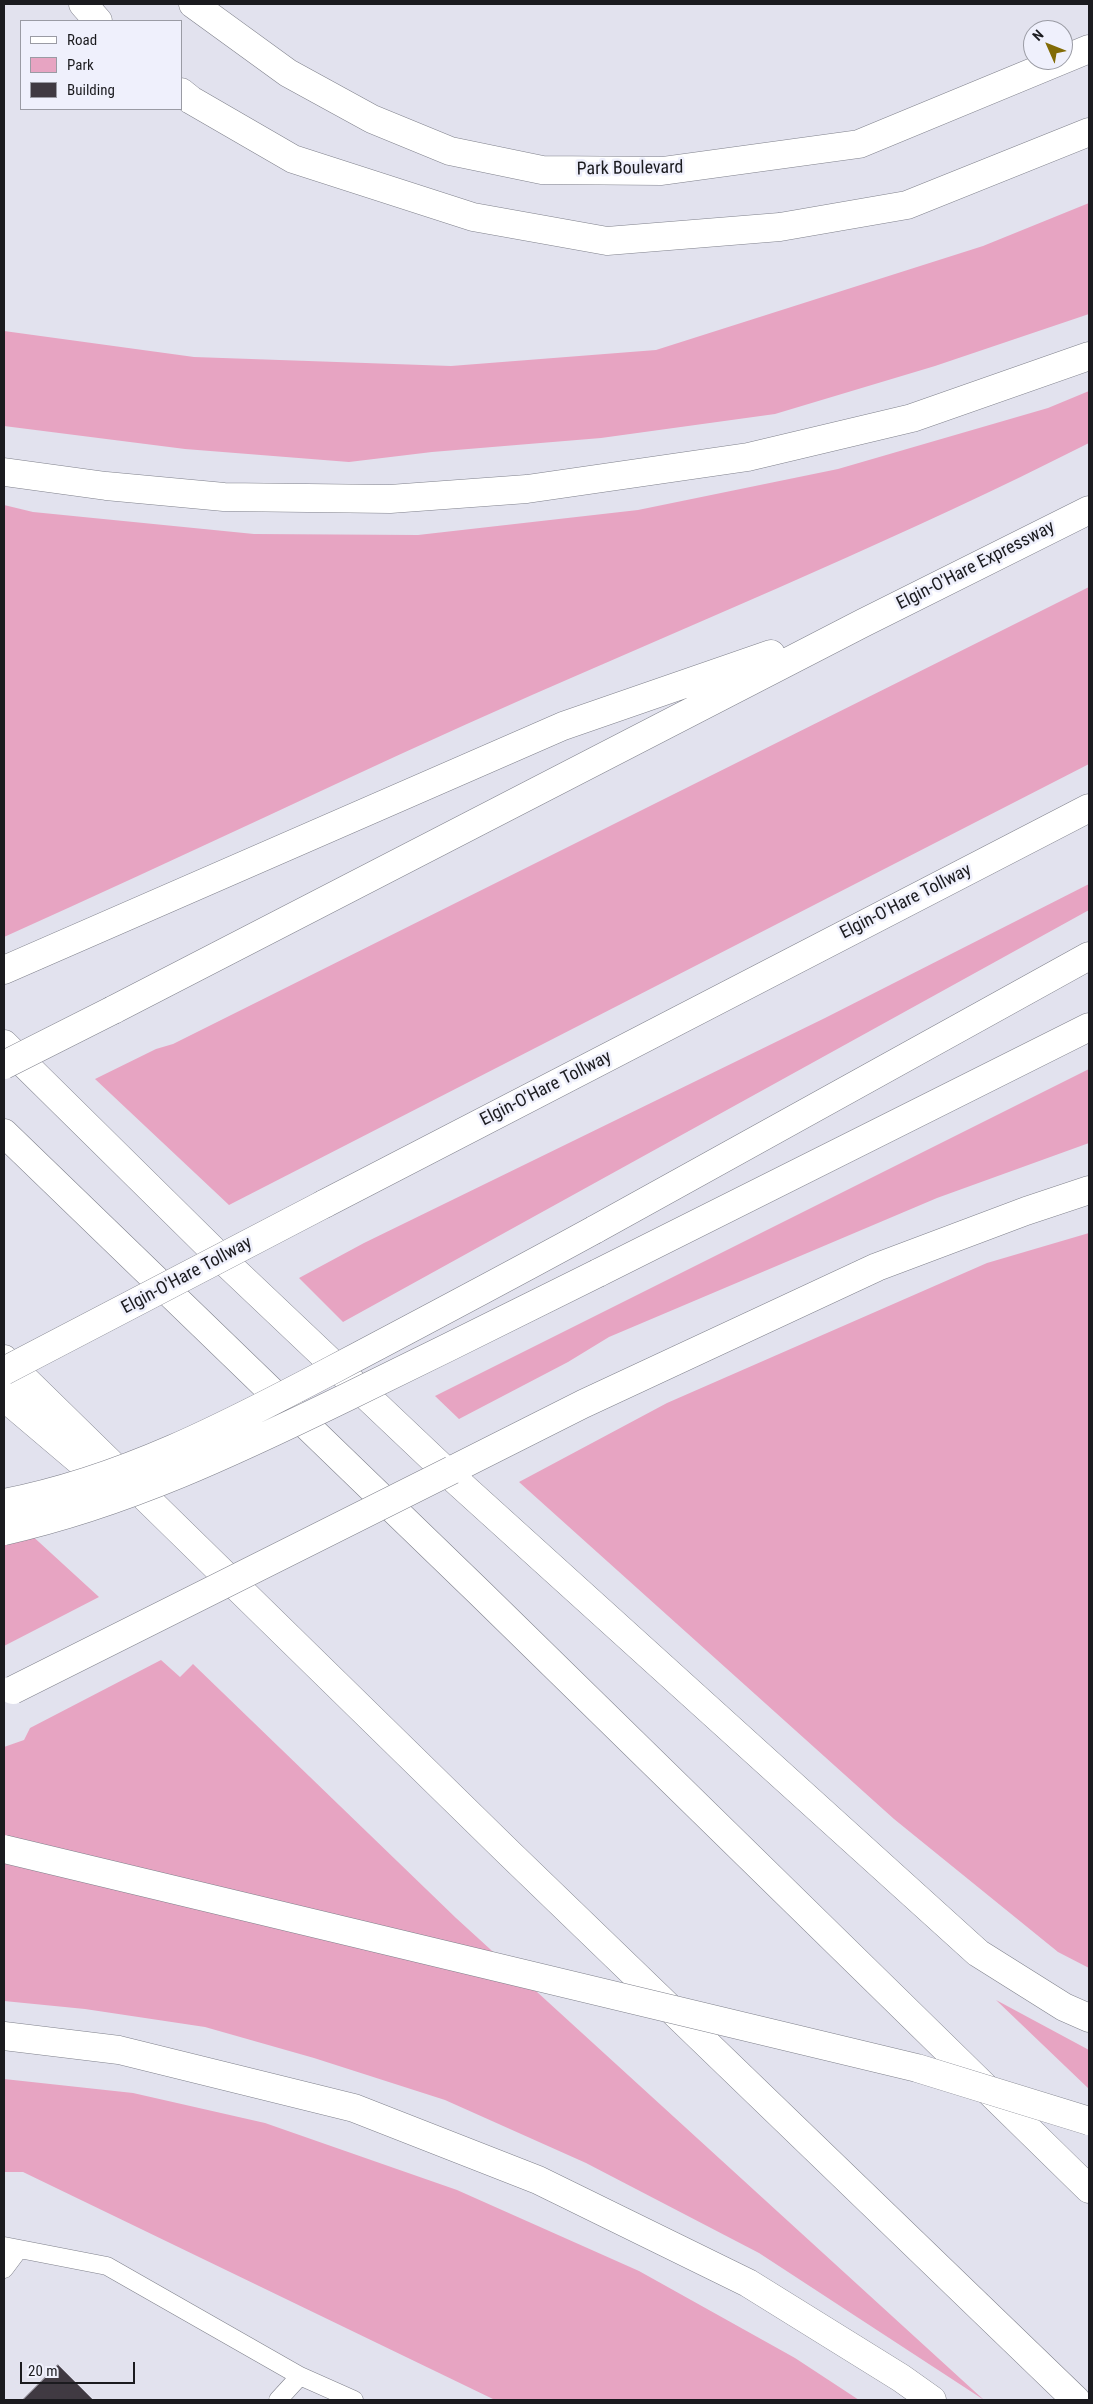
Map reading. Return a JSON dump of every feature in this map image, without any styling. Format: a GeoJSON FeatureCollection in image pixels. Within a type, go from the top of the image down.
{"type":"FeatureCollection","features":[{"type":"Feature","properties":{"kind":"main road"},"geometry":{"type":"LineString","coordinates":[[83,4],[97,20]]}},
{"type":"Feature","properties":{"kind":"main road","name":"Park Boulevard"},"geometry":{"type":"LineString","coordinates":[[193,4],[288,73],[372,119],[450,151],[542,170],[662,171],[860,144],[1089,49]]}},
{"type":"Feature","properties":{"kind":"main road"},"geometry":{"type":"LineString","coordinates":[[182,93],[190,100],[293,159],[472,217],[607,241],[780,227],[907,205],[1089,132]]}},
{"type":"Feature","properties":{"kind":"main road"},"geometry":{"type":"LineString","coordinates":[[4,472],[106,486],[224,496],[390,499],[527,488],[748,457],[912,418],[1089,356]]}},
{"type":"Feature","properties":{"kind":"main road","name":"Elgin-O'Hare Expressway"},"geometry":{"type":"LineString","coordinates":[[863,623],[1089,510]]}},
{"type":"Feature","properties":{"kind":"main road"},"geometry":{"type":"LineString","coordinates":[[4,970],[563,726],[863,623]]}},
{"type":"Feature","properties":{"kind":"main road"},"geometry":{"type":"LineString","coordinates":[[4,1065],[863,623]]}},
{"type":"Feature","properties":{"kind":"main road","name":"Elgin-O'Hare Tollway"},"geometry":{"type":"LineString","coordinates":[[4,1371],[1089,808]]}},
{"type":"Feature","properties":{"kind":"main road"},"geometry":{"type":"LineString","coordinates":[[4,1503],[42,1495],[135,1464],[221,1429],[594,1230],[1089,956]]}},
{"type":"Feature","properties":{"kind":"main road"},"geometry":{"type":"LineString","coordinates":[[4,1531],[61,1517],[158,1483],[236,1451],[598,1273],[1089,1027]]}},
{"type":"Feature","properties":{"kind":"main road"},"geometry":{"type":"LineString","coordinates":[[4,1044],[224,1261],[451,1476],[978,1953],[1064,2007],[1089,2018]]}},
{"type":"Feature","properties":{"kind":"main road"},"geometry":{"type":"LineString","coordinates":[[4,1133],[480,1593],[1089,2189]]}},
{"type":"Feature","properties":{"kind":"main road"},"geometry":{"type":"LineString","coordinates":[[8,1692],[583,1404],[877,1267],[1026,1211],[1089,1190]]}},
{"type":"Feature","properties":{"kind":"main road"},"geometry":{"type":"LineString","coordinates":[[4,1359],[400,1746],[1076,2400]]}},
{"type":"Feature","properties":{"kind":"main road"},"geometry":{"type":"LineString","coordinates":[[4,1397],[178,1545],[400,1746]]}},
{"type":"Feature","properties":{"kind":"main road"},"geometry":{"type":"LineString","coordinates":[[4,1849],[917,2068],[1089,2121]]}},
{"type":"Feature","properties":{"kind":"main road"},"geometry":{"type":"LineString","coordinates":[[4,2036],[118,2050],[354,2108],[538,2180],[748,2283],[901,2378],[932,2400]]}},
{"type":"Feature","properties":{"kind":"lane"},"geometry":{"type":"LineString","coordinates":[[4,2269],[11,2248],[107,2266],[300,2376],[354,2400]]}},
{"type":"Feature","properties":{"kind":"lane"},"geometry":{"type":"LineString","coordinates":[[278,2400],[300,2376]]}},
{"type":"Feature","properties":{"kind":"green space"},"geometry":{"type":"Polygon","coordinates":[[[1089,203],[1089,314],[935,366],[775,414],[601,438],[432,452],[349,462],[185,449],[4,426],[4,331],[194,357],[451,366],[656,350],[983,246],[1089,203]]]}},
{"type":"Feature","properties":{"kind":"green space"},"geometry":{"type":"Polygon","coordinates":[[[1089,391],[1089,443],[882,542],[532,695],[4,937],[4,505],[33,512],[254,534],[418,535],[638,510],[838,469],[1048,408],[1089,391]]]}},
{"type":"Feature","properties":{"kind":"green space"},"geometry":{"type":"Polygon","coordinates":[[[1089,587],[1089,764],[229,1205],[95,1079],[156,1049],[173,1044],[1089,587]]]}},
{"type":"Feature","properties":{"kind":"green space"},"geometry":{"type":"Polygon","coordinates":[[[1089,884],[1089,910],[343,1322],[299,1278],[364,1243],[825,1018],[1089,884]]]}},
{"type":"Feature","properties":{"kind":"green space"},"geometry":{"type":"Polygon","coordinates":[[[1089,1069],[1089,1143],[937,1198],[609,1337],[568,1362],[459,1419],[435,1396],[1089,1069]]]}},
{"type":"Feature","properties":{"kind":"green space"},"geometry":{"type":"Polygon","coordinates":[[[1089,1233],[1089,1968],[1058,1952],[894,1819],[519,1482],[667,1403],[987,1263],[1089,1233]]]}},
{"type":"Feature","properties":{"kind":"green space"},"geometry":{"type":"Polygon","coordinates":[[[4,1510],[99,1597],[4,1646],[4,1510]]]}},
{"type":"Feature","properties":{"kind":"green space"},"geometry":{"type":"Polygon","coordinates":[[[161,1660],[180,1677],[193,1664],[456,1918],[984,2400],[759,2253],[586,2163],[445,2100],[314,2058],[205,2027],[85,2009],[4,2001],[4,1747],[24,1740],[30,1728],[161,1660]]]}},
{"type":"Feature","properties":{"kind":"green space"},"geometry":{"type":"Polygon","coordinates":[[[996,2000],[1089,2050],[1089,2089],[996,2000]]]}},
{"type":"Feature","properties":{"kind":"green space"},"geometry":{"type":"Polygon","coordinates":[[[4,2079],[133,2093],[265,2123],[457,2190],[639,2271],[795,2358],[859,2400],[495,2400],[23,2172],[4,2172],[4,2079]]]}},
{"type":"Feature","properties":{"kind":"building"},"geometry":{"type":"Polygon","coordinates":[[[58,2365],[93,2400],[23,2400],[58,2365]]]}}]}
